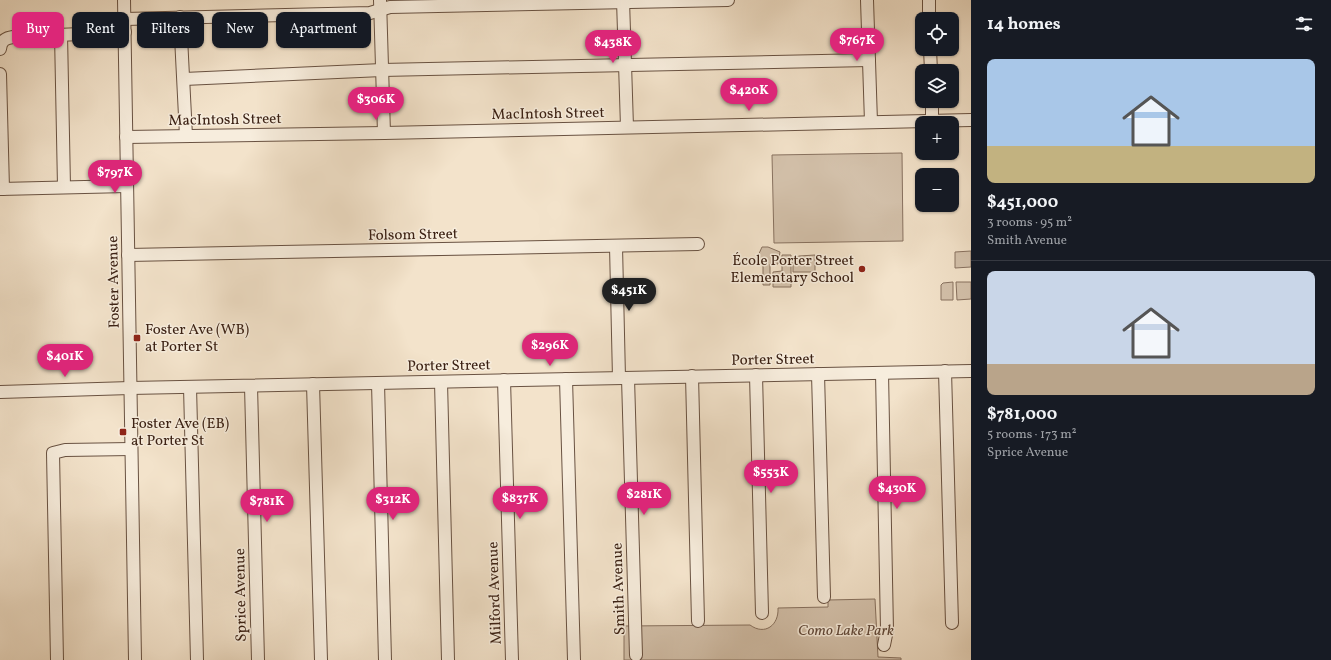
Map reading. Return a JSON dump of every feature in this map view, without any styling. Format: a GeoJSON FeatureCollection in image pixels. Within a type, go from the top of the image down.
{"type":"FeatureCollection","features":[{"type":"Feature","properties":{"kind":"street","name":"Foster Avenue"},"geometry":{"type":"LineString","coordinates":[[124,0],[124,12]]}},
{"type":"Feature","properties":{"kind":"street"},"geometry":{"type":"LineString","coordinates":[[204,16],[370,13],[380,5],[390,7],[728,0]]}},
{"type":"Feature","properties":{"kind":"street"},"geometry":{"type":"LineString","coordinates":[[867,0],[871,122]]}},
{"type":"Feature","properties":{"kind":"street"},"geometry":{"type":"LineString","coordinates":[[928,0],[929,12]]}},
{"type":"Feature","properties":{"kind":"street"},"geometry":{"type":"LineString","coordinates":[[623,1],[627,127]]}},
{"type":"Feature","properties":{"kind":"street"},"geometry":{"type":"LineString","coordinates":[[380,5],[384,133]]}},
{"type":"Feature","properties":{"kind":"street"},"geometry":{"type":"LineString","coordinates":[[0,49],[2,42],[5,39],[12,37]]}},
{"type":"Feature","properties":{"kind":"street"},"geometry":{"type":"LineString","coordinates":[[61,48],[64,187]]}},
{"type":"Feature","properties":{"kind":"street","name":"Foster Avenue"},"geometry":{"type":"LineString","coordinates":[[125,48],[131,449],[136,660]]}},
{"type":"Feature","properties":{"kind":"street"},"geometry":{"type":"LineString","coordinates":[[182,48],[186,136]]}},
{"type":"Feature","properties":{"kind":"street"},"geometry":{"type":"LineString","coordinates":[[184,79],[382,70],[869,60]]}},
{"type":"Feature","properties":{"kind":"street"},"geometry":{"type":"LineString","coordinates":[[0,74],[2,189],[127,186]]}},
{"type":"Feature","properties":{"kind":"street","name":"MacIntosh Street"},"geometry":{"type":"LineString","coordinates":[[959,120],[971,120]]}},
{"type":"Feature","properties":{"kind":"street","name":"MacIntosh Street"},"geometry":{"type":"LineString","coordinates":[[126,137],[915,121]]}},
{"type":"Feature","properties":{"kind":"street","name":"Folsom Street"},"geometry":{"type":"LineString","coordinates":[[128,255],[698,244]]}},
{"type":"Feature","properties":{"kind":"street","name":"Smith Avenue"},"geometry":{"type":"LineString","coordinates":[[616,246],[624,378],[636,655]]}},
{"type":"Feature","properties":{"kind":"street"},"geometry":{"type":"LineString","coordinates":[[944,371],[952,623]]}},
{"type":"Feature","properties":{"kind":"street","name":"Porter Street"},"geometry":{"type":"LineString","coordinates":[[0,392],[313,384],[971,371]]}},
{"type":"Feature","properties":{"kind":"street"},"geometry":{"type":"LineString","coordinates":[[882,373],[887,630],[884,645]]}},
{"type":"Feature","properties":{"kind":"street"},"geometry":{"type":"LineString","coordinates":[[818,374],[824,597]]}},
{"type":"Feature","properties":{"kind":"street"},"geometry":{"type":"LineString","coordinates":[[756,375],[762,613]]}},
{"type":"Feature","properties":{"kind":"street"},"geometry":{"type":"LineString","coordinates":[[692,376],[698,621]]}},
{"type":"Feature","properties":{"kind":"street"},"geometry":{"type":"LineString","coordinates":[[566,379],[574,660]]}},
{"type":"Feature","properties":{"kind":"street","name":"Milford Avenue"},"geometry":{"type":"LineString","coordinates":[[504,380],[512,660]]}},
{"type":"Feature","properties":{"kind":"street"},"geometry":{"type":"LineString","coordinates":[[441,382],[448,660]]}},
{"type":"Feature","properties":{"kind":"street"},"geometry":{"type":"LineString","coordinates":[[378,383],[385,660]]}},
{"type":"Feature","properties":{"kind":"street"},"geometry":{"type":"LineString","coordinates":[[313,384],[321,660]]}},
{"type":"Feature","properties":{"kind":"street","name":"Sprice Avenue"},"geometry":{"type":"LineString","coordinates":[[251,386],[258,660]]}},
{"type":"Feature","properties":{"kind":"street"},"geometry":{"type":"LineString","coordinates":[[190,387],[197,660]]}},
{"type":"Feature","properties":{"kind":"street"},"geometry":{"type":"LineString","coordinates":[[56,660],[53,453],[65,450],[131,449]]}},
{"type":"Feature","properties":{"kind":"green space"},"geometry":{"type":"Polygon","coordinates":[[[902,153],[903,241],[774,243],[772,155],[902,153]]]}},
{"type":"Feature","properties":{"kind":"green space"},"geometry":{"type":"Polygon","coordinates":[[[762,247],[768,247],[780,252],[778,264],[770,264],[770,285],[763,285],[763,265],[758,262],[757,258],[762,247]]]}},
{"type":"Feature","properties":{"kind":"green space"},"geometry":{"type":"Polygon","coordinates":[[[971,251],[971,267],[955,268],[955,252],[971,251]]]}},
{"type":"Feature","properties":{"kind":"green space"},"geometry":{"type":"Polygon","coordinates":[[[782,255],[791,255],[791,287],[773,287],[773,272],[782,271],[782,255]]]}},
{"type":"Feature","properties":{"kind":"green space"},"geometry":{"type":"Polygon","coordinates":[[[815,255],[815,272],[793,272],[793,259],[799,256],[815,255]]]}},
{"type":"Feature","properties":{"kind":"green space"},"geometry":{"type":"Polygon","coordinates":[[[953,282],[953,300],[941,300],[941,285],[943,283],[953,282]]]}},
{"type":"Feature","properties":{"kind":"green space"},"geometry":{"type":"Polygon","coordinates":[[[956,282],[971,282],[971,299],[957,300],[956,282]]]}},
{"type":"Feature","properties":{"kind":"green space","name":"Como Lake Park"},"geometry":{"type":"Polygon","coordinates":[[[875,599],[878,657],[901,658],[901,660],[624,660],[624,626],[750,625],[756,628],[766,629],[774,624],[778,614],[778,608],[828,607],[828,600],[875,599]]]}},
{"type":"Feature","properties":{"kind":"place","name":"École Porter Street Elementary School"},"geometry":{"type":"Point","coordinates":[862,269]}},
{"type":"Feature","properties":{"kind":"place","name":"Foster Ave (WB) at Porter St"},"geometry":{"type":"Point","coordinates":[137,338]}},
{"type":"Feature","properties":{"kind":"place","name":"Foster Ave (EB) at Porter St"},"geometry":{"type":"Point","coordinates":[123,432]}}]}
